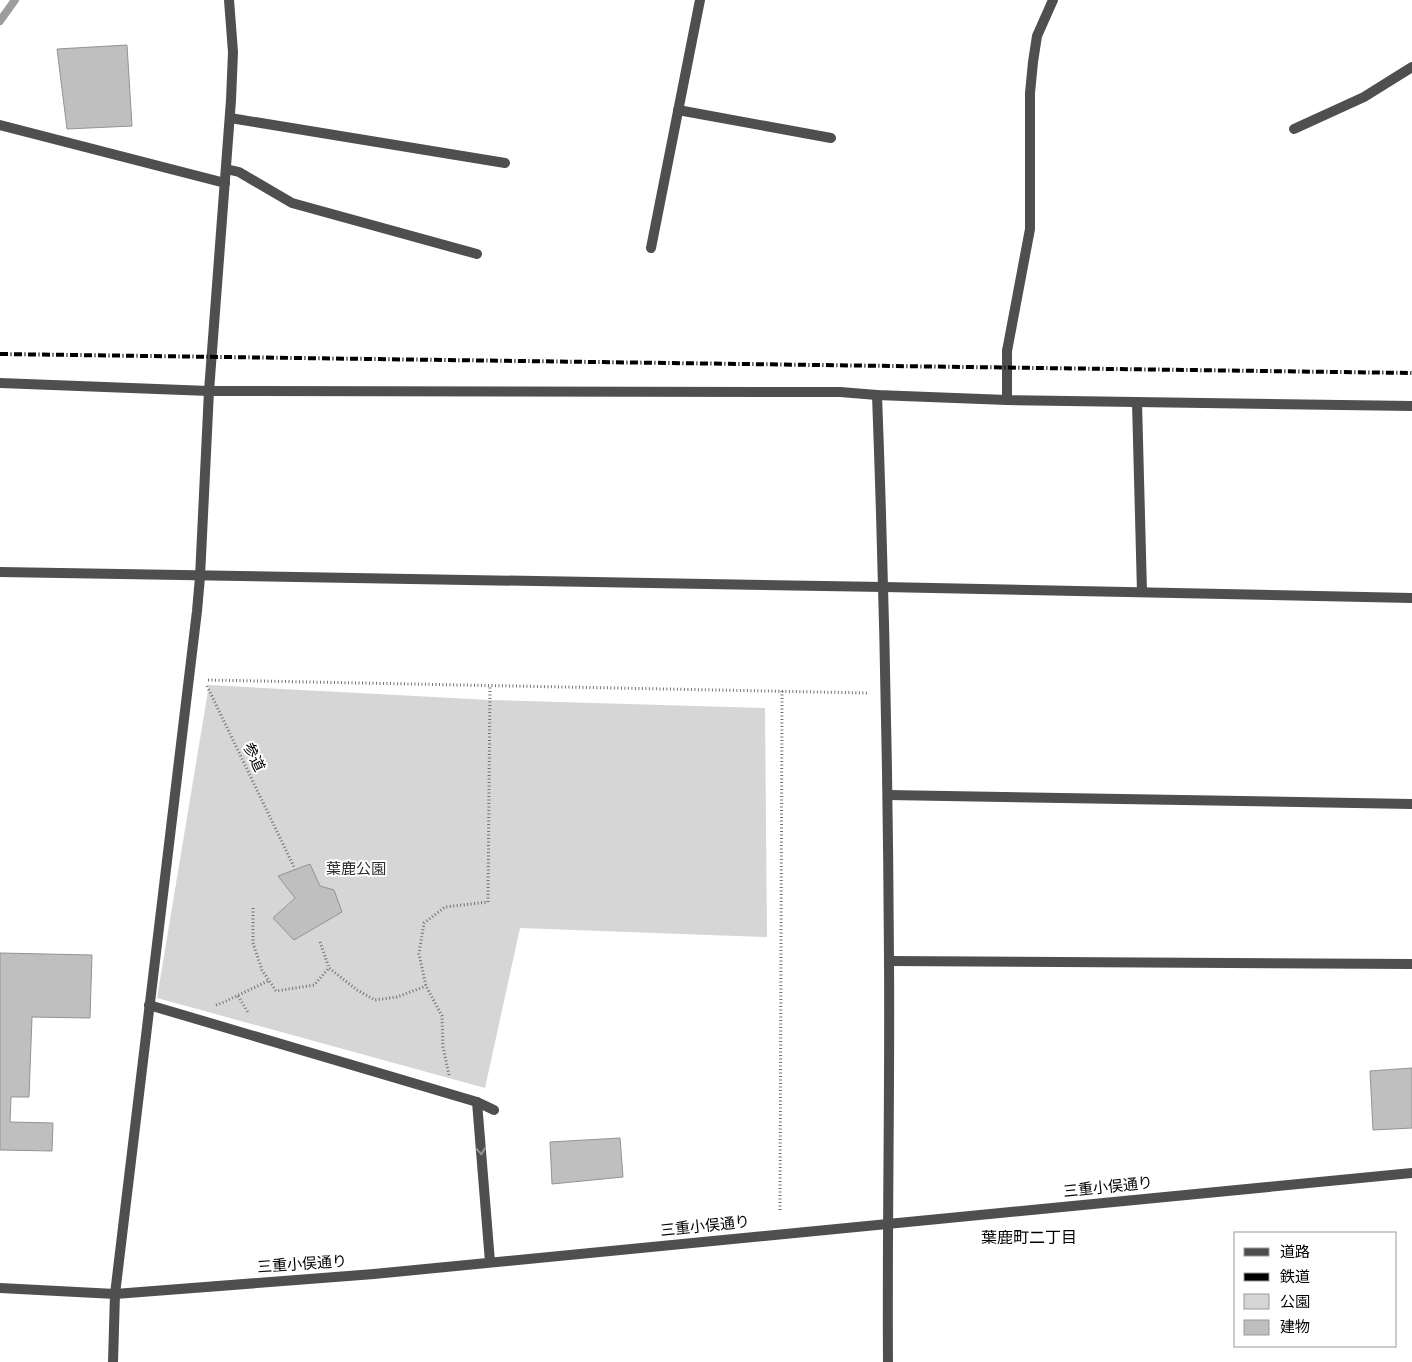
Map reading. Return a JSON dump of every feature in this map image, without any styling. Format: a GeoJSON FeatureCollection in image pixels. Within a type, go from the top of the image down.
{"type":"FeatureCollection","features":[{"type":"Feature","properties":{"kind":"street"},"geometry":{"type":"LineString","coordinates":[[113,1362],[115,1294],[200,577],[209,391],[230,118],[233,52],[228,0]]}},
{"type":"Feature","properties":{"kind":"street"},"geometry":{"type":"LineString","coordinates":[[651,248],[700,0]]}},
{"type":"Feature","properties":{"kind":"street"},"geometry":{"type":"LineString","coordinates":[[1007,400],[1007,350],[1030,229],[1030,93],[1033,62],[1037,36],[1053,0]]}},
{"type":"Feature","properties":{"kind":"street"},"geometry":{"type":"LineString","coordinates":[[1294,129],[1364,97],[1412,67]]}},
{"type":"Feature","properties":{"kind":"street"},"geometry":{"type":"LineString","coordinates":[[678,110],[830,138]]}},
{"type":"Feature","properties":{"kind":"street"},"geometry":{"type":"LineString","coordinates":[[230,118],[505,163]]}},
{"type":"Feature","properties":{"kind":"street"},"geometry":{"type":"LineString","coordinates":[[0,125],[225,183]]}},
{"type":"Feature","properties":{"kind":"street"},"geometry":{"type":"LineString","coordinates":[[226,169],[239,172],[292,203],[477,254]]}},
{"type":"Feature","properties":{"kind":"street"},"geometry":{"type":"LineString","coordinates":[[0,383],[209,391],[840,392],[1007,400],[1412,406]]}},
{"type":"Feature","properties":{"kind":"street"},"geometry":{"type":"LineString","coordinates":[[877,395],[884,587],[888,795],[888,1362]]}},
{"type":"Feature","properties":{"kind":"street"},"geometry":{"type":"LineString","coordinates":[[1137,402],[1142,592]]}},
{"type":"Feature","properties":{"kind":"street"},"geometry":{"type":"LineString","coordinates":[[0,572],[1412,598]]}},
{"type":"Feature","properties":{"kind":"street"},"geometry":{"type":"LineString","coordinates":[[888,795],[1412,804]]}},
{"type":"Feature","properties":{"kind":"street"},"geometry":{"type":"LineString","coordinates":[[889,961],[1412,964]]}},
{"type":"Feature","properties":{"kind":"street"},"geometry":{"type":"LineString","coordinates":[[149,1005],[477,1102],[494,1110]]}},
{"type":"Feature","properties":{"kind":"street"},"geometry":{"type":"LineString","coordinates":[[477,1102],[490,1262]]}},
{"type":"Feature","properties":{"kind":"street","name":"三重小俣通り"},"geometry":{"type":"LineString","coordinates":[[0,1288],[115,1294],[374,1274],[1412,1173]]}},
{"type":"Feature","properties":{"kind":"path","name":"参道"},"geometry":{"type":"LineString","coordinates":[[295,869],[204,680],[490,685]]}},
{"type":"Feature","properties":{"kind":"path"},"geometry":{"type":"LineString","coordinates":[[454,1096],[443,1047],[442,1016],[426,986],[419,954],[424,923],[444,907],[488,902],[490,685],[886,693]]}},
{"type":"Feature","properties":{"kind":"path"},"geometry":{"type":"LineString","coordinates":[[780,1210],[782,691]]}},
{"type":"Feature","properties":{"kind":"path"},"geometry":{"type":"LineString","coordinates":[[253,908],[253,943],[262,970],[276,991],[314,985],[329,968]]}},
{"type":"Feature","properties":{"kind":"path"},"geometry":{"type":"LineString","coordinates":[[320,942],[329,968],[357,990],[375,1000],[398,997],[426,986]]}},
{"type":"Feature","properties":{"kind":"path"},"geometry":{"type":"LineString","coordinates":[[194,1019],[198,1009],[222,1004],[270,980]]}},
{"type":"Feature","properties":{"kind":"green space","name":"葉鹿公園"},"geometry":{"type":"Polygon","coordinates":[[[209,685],[490,700],[765,708],[767,937],[520,928],[485,1088],[157,998],[209,685]]]}},
{"type":"Feature","properties":{"kind":"building"},"geometry":{"type":"Polygon","coordinates":[[[127,45],[132,126],[67,129],[57,49],[127,45]]]}},
{"type":"Feature","properties":{"kind":"building"},"geometry":{"type":"Polygon","coordinates":[[[310,864],[320,886],[334,890],[342,912],[294,940],[273,918],[295,898],[278,876],[310,864]]]}},
{"type":"Feature","properties":{"kind":"building"},"geometry":{"type":"Polygon","coordinates":[[[0,953],[92,955],[90,1018],[32,1017],[29,1097],[11,1097],[10,1122],[53,1123],[52,1151],[0,1150],[0,953]]]}},
{"type":"Feature","properties":{"kind":"building"},"geometry":{"type":"Polygon","coordinates":[[[1412,1068],[1412,1128],[1373,1130],[1370,1071],[1412,1068]]]}},
{"type":"Feature","properties":{"kind":"building"},"geometry":{"type":"Polygon","coordinates":[[[620,1138],[623,1177],[552,1184],[550,1142],[620,1138]]]}},
{"type":"Feature","properties":{"kind":"waterway"},"geometry":{"type":"LineString","coordinates":[[0,21],[15,0]]}},
{"type":"Feature","properties":{"kind":"railway"},"geometry":{"type":"LineString","coordinates":[[0,354],[1412,373]]}},
{"type":"Feature","properties":{"kind":"district","name":"葉鹿町二丁目"},"geometry":{"type":"Point","coordinates":[1029,1237]}}]}
